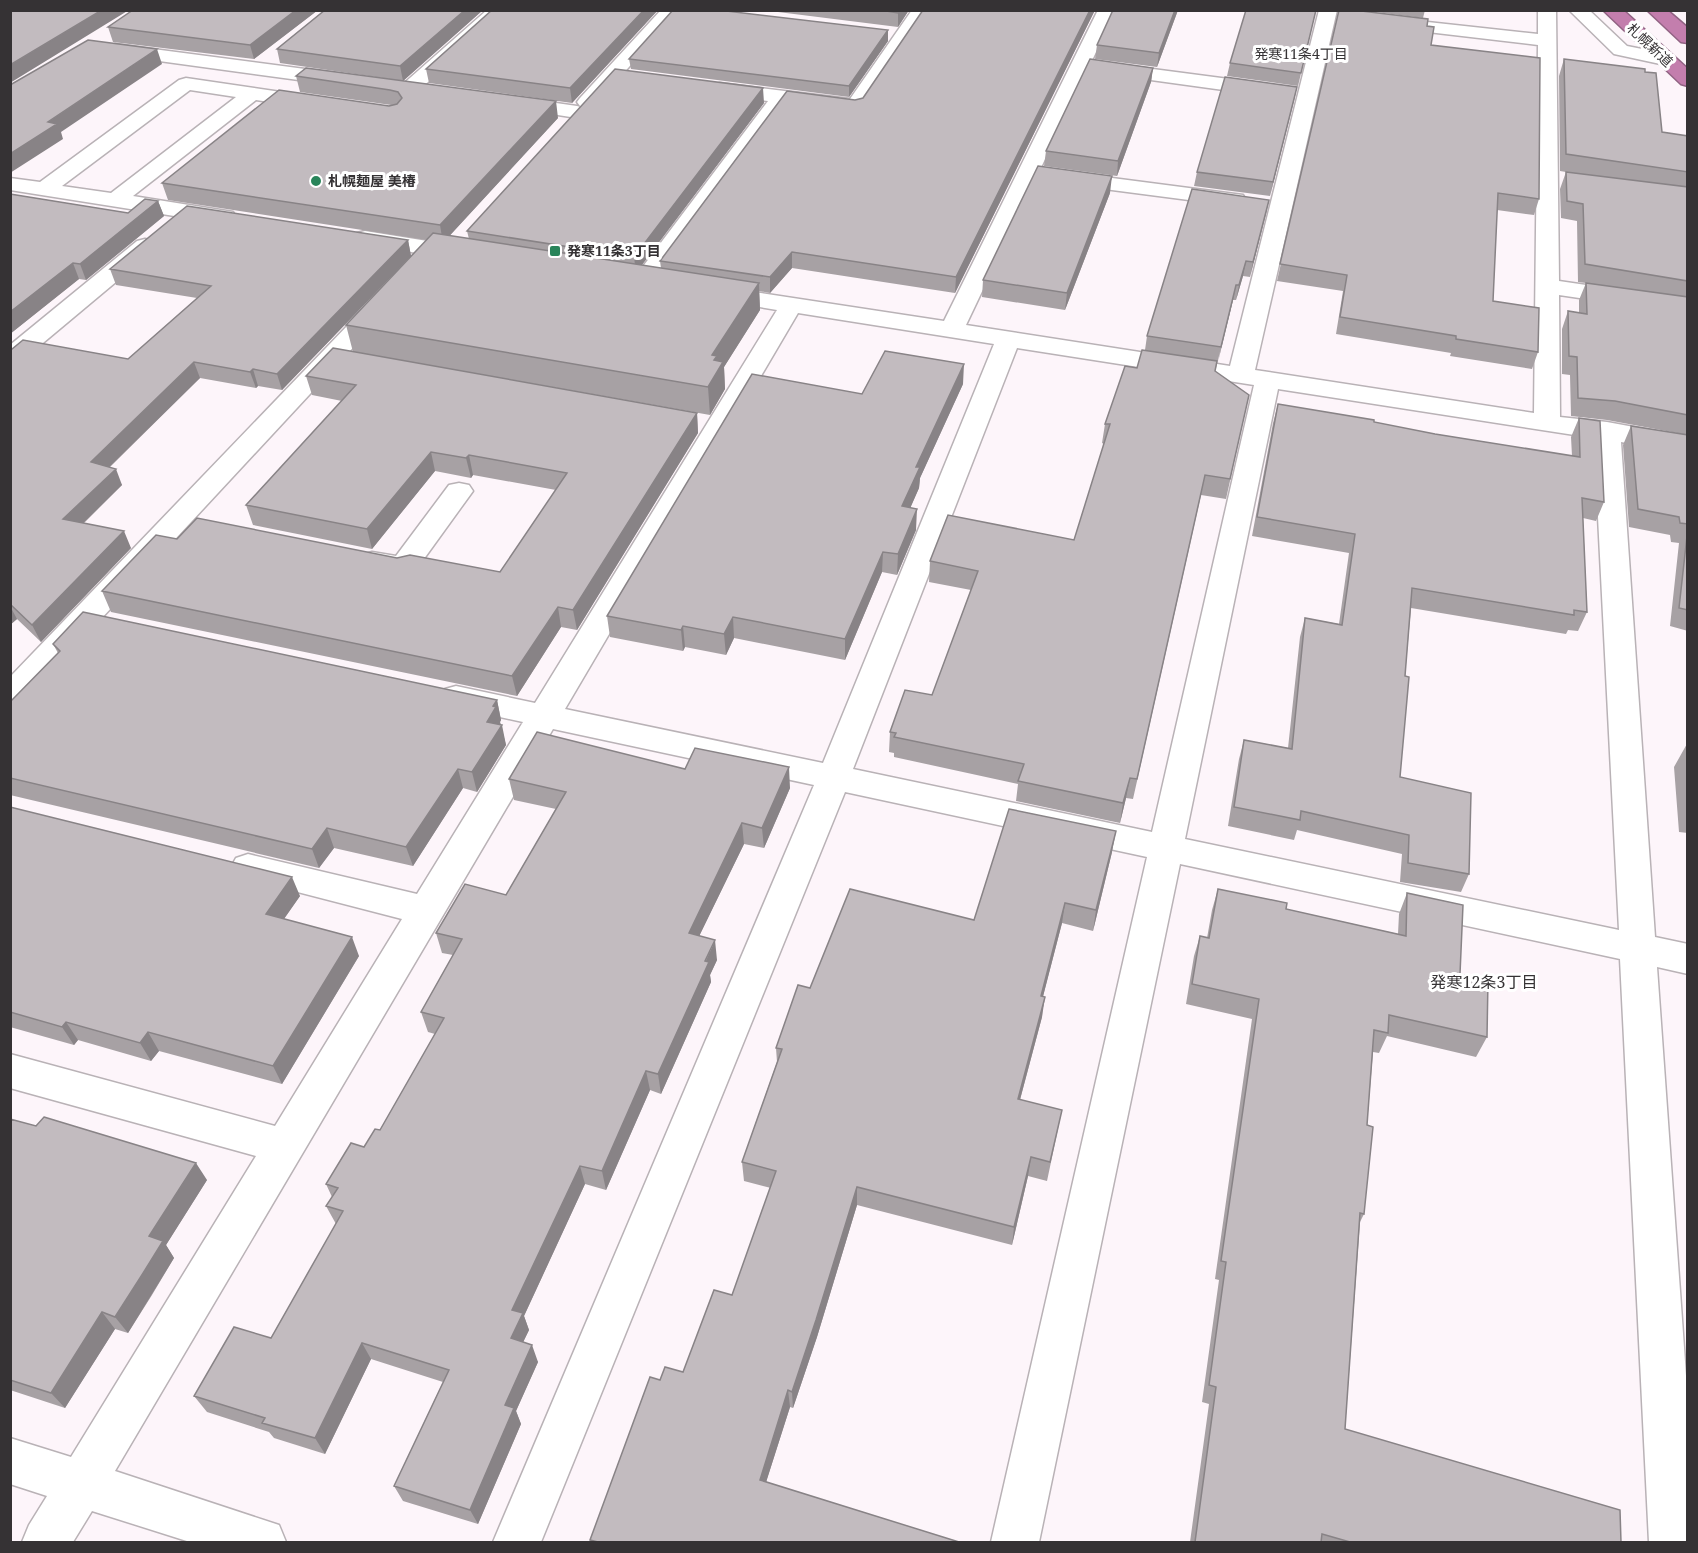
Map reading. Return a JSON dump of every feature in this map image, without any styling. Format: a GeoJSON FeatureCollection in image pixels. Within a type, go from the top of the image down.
{"type":"FeatureCollection","features":[{"type":"Feature","properties":{"kind":"highway","name":"札幌新道"},"geometry":{"type":"LineString","coordinates":[[1612,10],[1688,80]]}},
{"type":"Feature","properties":{"kind":"highway"},"geometry":{"type":"LineString","coordinates":[[1656,10],[1688,38]]}},
{"type":"Feature","properties":{"kind":"street"},"geometry":{"type":"LineString","coordinates":[[409,89],[498,10]]}},
{"type":"Feature","properties":{"kind":"street"},"geometry":{"type":"LineString","coordinates":[[561,129],[671,10]]}},
{"type":"Feature","properties":{"kind":"street"},"geometry":{"type":"LineString","coordinates":[[702,87],[855,106],[921,10]]}},
{"type":"Feature","properties":{"kind":"street"},"geometry":{"type":"LineString","coordinates":[[952,329],[1107,10]]}},
{"type":"Feature","properties":{"kind":"street"},"geometry":{"type":"LineString","coordinates":[[1547,10],[1547,421]]}},
{"type":"Feature","properties":{"kind":"street"},"geometry":{"type":"LineString","coordinates":[[1578,10],[1621,50],[1665,59]]}},
{"type":"Feature","properties":{"kind":"street"},"geometry":{"type":"LineString","coordinates":[[1016,1542],[1165,850],[1254,376],[1281,207],[1308,95],[1320,13],[1350,18]]}},
{"type":"Feature","properties":{"kind":"street"},"geometry":{"type":"LineString","coordinates":[[1373,21],[1547,41]]}},
{"type":"Feature","properties":{"kind":"street"},"geometry":{"type":"LineString","coordinates":[[881,33],[904,35]]}},
{"type":"Feature","properties":{"kind":"street"},"geometry":{"type":"LineString","coordinates":[[103,41],[257,69],[362,83]]}},
{"type":"Feature","properties":{"kind":"street"},"geometry":{"type":"LineString","coordinates":[[257,69],[274,56]]}},
{"type":"Feature","properties":{"kind":"street"},"geometry":{"type":"LineString","coordinates":[[1080,65],[1308,95]]}},
{"type":"Feature","properties":{"kind":"street"},"geometry":{"type":"LineString","coordinates":[[611,75],[634,78]]}},
{"type":"Feature","properties":{"kind":"street"},"geometry":{"type":"LineString","coordinates":[[44,189],[186,84],[334,106]]}},
{"type":"Feature","properties":{"kind":"street"},"geometry":{"type":"LineString","coordinates":[[385,86],[431,92]]}},
{"type":"Feature","properties":{"kind":"street"},"geometry":{"type":"LineString","coordinates":[[115,200],[252,94]]}},
{"type":"Feature","properties":{"kind":"street"},"geometry":{"type":"LineString","coordinates":[[781,97],[654,283],[952,329],[1008,340],[1607,430],[1688,445]]}},
{"type":"Feature","properties":{"kind":"street"},"geometry":{"type":"LineString","coordinates":[[498,101],[577,112]]}},
{"type":"Feature","properties":{"kind":"street"},"geometry":{"type":"LineString","coordinates":[[1028,174],[1281,207]]}},
{"type":"Feature","properties":{"kind":"street"},"geometry":{"type":"LineString","coordinates":[[1547,178],[1570,181]]}},
{"type":"Feature","properties":{"kind":"street"},"geometry":{"type":"LineString","coordinates":[[14,187],[44,189],[244,220]]}},
{"type":"Feature","properties":{"kind":"street"},"geometry":{"type":"LineString","coordinates":[[10,358],[187,211]]}},
{"type":"Feature","properties":{"kind":"street"},"geometry":{"type":"LineString","coordinates":[[348,236],[450,245],[484,257]]}},
{"type":"Feature","properties":{"kind":"street"},"geometry":{"type":"LineString","coordinates":[[10,697],[177,521],[343,359],[404,280],[450,245]]}},
{"type":"Feature","properties":{"kind":"street"},"geometry":{"type":"LineString","coordinates":[[1547,286],[1688,307]]}},
{"type":"Feature","properties":{"kind":"street"},"geometry":{"type":"LineString","coordinates":[[46,1542],[545,716],[707,424],[792,304]]}},
{"type":"Feature","properties":{"kind":"street"},"geometry":{"type":"LineString","coordinates":[[517,1542],[834,777],[1008,340]]}},
{"type":"Feature","properties":{"kind":"street"},"geometry":{"type":"LineString","coordinates":[[1607,430],[1673,1542]]}},
{"type":"Feature","properties":{"kind":"street"},"geometry":{"type":"LineString","coordinates":[[346,555],[403,567],[459,491]]}},
{"type":"Feature","properties":{"kind":"street"},"geometry":{"type":"LineString","coordinates":[[177,521],[211,528]]}},
{"type":"Feature","properties":{"kind":"street"},"geometry":{"type":"LineString","coordinates":[[85,618],[119,626]]}},
{"type":"Feature","properties":{"kind":"street"},"geometry":{"type":"LineString","coordinates":[[430,692],[834,777],[1165,850],[1688,959]]}},
{"type":"Feature","properties":{"kind":"street"},"geometry":{"type":"LineString","coordinates":[[219,860],[427,911]]}},
{"type":"Feature","properties":{"kind":"street"},"geometry":{"type":"LineString","coordinates":[[10,1071],[284,1146]]}},
{"type":"Feature","properties":{"kind":"street"},"geometry":{"type":"LineString","coordinates":[[10,1461],[262,1542]]}},
{"type":"Feature","properties":{"kind":"building"},"geometry":{"type":"Polygon","coordinates":[[[10,10],[102,10],[10,65],[10,10]]]}},
{"type":"Feature","properties":{"kind":"building"},"geometry":{"type":"Polygon","coordinates":[[[133,10],[296,10],[250,45],[108,27],[133,10]]]}},
{"type":"Feature","properties":{"kind":"building"},"geometry":{"type":"Polygon","coordinates":[[[325,10],[465,10],[400,66],[277,49],[325,10]]]}},
{"type":"Feature","properties":{"kind":"building"},"geometry":{"type":"Polygon","coordinates":[[[492,10],[644,10],[570,88],[426,69],[492,10]]]}},
{"type":"Feature","properties":{"kind":"building"},"geometry":{"type":"Polygon","coordinates":[[[673,10],[718,10],[888,30],[849,86],[629,59],[673,10]]]}},
{"type":"Feature","properties":{"kind":"building"},"geometry":{"type":"Polygon","coordinates":[[[880,10],[900,10],[898,13],[880,10]]]}},
{"type":"Feature","properties":{"kind":"building"},"geometry":{"type":"Polygon","coordinates":[[[923,10],[1090,10],[956,277],[792,252],[770,277],[660,261],[787,91],[855,100],[863,98],[923,10]]]}},
{"type":"Feature","properties":{"kind":"building"},"geometry":{"type":"Polygon","coordinates":[[[1113,10],[1175,10],[1159,53],[1097,45],[1113,10]]]}},
{"type":"Feature","properties":{"kind":"building"},"geometry":{"type":"Polygon","coordinates":[[[1246,10],[1316,10],[1301,73],[1230,63],[1246,10]]]}},
{"type":"Feature","properties":{"kind":"building"},"geometry":{"type":"Polygon","coordinates":[[[1339,10],[1428,19],[1427,26],[1434,27],[1431,45],[1540,58],[1539,199],[1498,193],[1493,301],[1539,308],[1538,352],[1340,317],[1347,275],[1280,264],[1339,10]]]}},
{"type":"Feature","properties":{"kind":"building"},"geometry":{"type":"Polygon","coordinates":[[[88,40],[157,49],[48,122],[57,124],[10,154],[10,85],[88,40]]]}},
{"type":"Feature","properties":{"kind":"building"},"geometry":{"type":"Polygon","coordinates":[[[1090,59],[1153,68],[1118,161],[1046,151],[1090,59]]]}},
{"type":"Feature","properties":{"kind":"building"},"geometry":{"type":"Polygon","coordinates":[[[1564,59],[1645,69],[1645,72],[1656,73],[1662,132],[1688,136],[1688,172],[1566,154],[1564,59]]]}},
{"type":"Feature","properties":{"kind":"building"},"geometry":{"type":"Polygon","coordinates":[[[306,68],[556,101],[440,225],[162,183],[279,90],[389,106],[397,104],[402,98],[398,92],[390,90],[296,76],[306,68]]]}},
{"type":"Feature","properties":{"kind":"building"},"geometry":{"type":"Polygon","coordinates":[[[615,69],[763,88],[634,257],[467,231],[615,69]]]}},
{"type":"Feature","properties":{"kind":"building"},"geometry":{"type":"Polygon","coordinates":[[[1225,77],[1297,87],[1273,182],[1197,172],[1225,77]]]}},
{"type":"Feature","properties":{"kind":"building"},"geometry":{"type":"Polygon","coordinates":[[[1038,166],[1112,176],[1067,293],[983,280],[1038,166]]]}},
{"type":"Feature","properties":{"kind":"building"},"geometry":{"type":"Polygon","coordinates":[[[1566,172],[1688,187],[1688,281],[1585,264],[1583,204],[1567,201],[1566,172]]]}},
{"type":"Feature","properties":{"kind":"building"},"geometry":{"type":"Polygon","coordinates":[[[1192,189],[1269,200],[1253,262],[1246,261],[1239,285],[1236,285],[1221,347],[1147,336],[1192,189]]]}},
{"type":"Feature","properties":{"kind":"building"},"geometry":{"type":"Polygon","coordinates":[[[10,194],[128,213],[145,199],[158,201],[80,264],[73,263],[10,312],[10,194]]]}},
{"type":"Feature","properties":{"kind":"building"},"geometry":{"type":"Polygon","coordinates":[[[187,206],[408,240],[277,374],[253,369],[250,372],[194,362],[91,462],[116,469],[63,519],[124,531],[32,625],[10,604],[10,349],[23,340],[128,359],[211,286],[110,269],[187,206]]]}},
{"type":"Feature","properties":{"kind":"building"},"geometry":{"type":"Polygon","coordinates":[[[433,233],[759,283],[712,355],[717,356],[714,360],[723,362],[708,387],[346,325],[433,233]]]}},
{"type":"Feature","properties":{"kind":"building"},"geometry":{"type":"Polygon","coordinates":[[[1586,283],[1688,297],[1688,415],[1615,401],[1578,398],[1577,357],[1569,356],[1568,311],[1587,314],[1586,283]]]}},
{"type":"Feature","properties":{"kind":"building"},"geometry":{"type":"Polygon","coordinates":[[[333,348],[697,413],[573,610],[558,607],[512,676],[102,591],[156,535],[177,539],[197,518],[397,558],[410,555],[500,572],[567,473],[469,455],[466,458],[431,452],[367,529],[246,505],[356,385],[306,376],[333,348]]]}},
{"type":"Feature","properties":{"kind":"building"},"geometry":{"type":"Polygon","coordinates":[[[1142,350],[1217,361],[1215,371],[1249,395],[1230,479],[1205,475],[1137,779],[1130,778],[1123,803],[1018,781],[1024,764],[894,737],[896,733],[890,732],[905,690],[932,695],[978,571],[930,561],[948,515],[1074,540],[1110,424],[1105,424],[1125,366],[1137,368],[1142,350]]]}},
{"type":"Feature","properties":{"kind":"building"},"geometry":{"type":"Polygon","coordinates":[[[885,351],[964,364],[916,467],[920,467],[902,506],[917,509],[898,554],[883,552],[845,639],[733,617],[724,634],[683,626],[681,630],[607,616],[752,374],[862,394],[885,351]]]}},
{"type":"Feature","properties":{"kind":"building"},"geometry":{"type":"Polygon","coordinates":[[[1278,404],[1374,420],[1374,422],[1435,434],[1580,457],[1579,418],[1600,421],[1604,502],[1582,498],[1587,612],[1574,610],[1574,615],[1412,588],[1405,676],[1409,677],[1400,777],[1471,793],[1469,874],[1408,863],[1409,835],[1301,811],[1300,820],[1234,807],[1244,740],[1292,749],[1305,618],[1342,625],[1355,534],[1257,517],[1278,404]]]}},
{"type":"Feature","properties":{"kind":"building"},"geometry":{"type":"Polygon","coordinates":[[[1631,426],[1688,435],[1688,524],[1680,523],[1679,517],[1638,509],[1631,426]]]}},
{"type":"Feature","properties":{"kind":"building"},"geometry":{"type":"Polygon","coordinates":[[[1688,527],[1688,610],[1679,608],[1688,527]]]}},
{"type":"Feature","properties":{"kind":"building"},"geometry":{"type":"Polygon","coordinates":[[[83,612],[497,700],[493,706],[496,707],[487,722],[502,725],[472,772],[458,769],[406,847],[327,828],[312,849],[10,778],[10,702],[60,651],[53,644],[83,612]]]}},
{"type":"Feature","properties":{"kind":"building"},"geometry":{"type":"Polygon","coordinates":[[[537,732],[685,769],[695,748],[789,767],[762,828],[742,823],[689,933],[715,940],[705,961],[709,962],[658,1074],[646,1071],[602,1171],[580,1166],[512,1310],[523,1313],[511,1338],[532,1345],[505,1405],[514,1408],[470,1510],[394,1486],[449,1370],[362,1343],[315,1438],[262,1423],[265,1418],[194,1396],[234,1327],[271,1338],[343,1211],[326,1206],[338,1188],[326,1184],[351,1143],[364,1147],[375,1129],[380,1130],[444,1018],[421,1012],[462,939],[436,933],[465,884],[506,895],[566,792],[509,779],[537,732]]]}},
{"type":"Feature","properties":{"kind":"building"},"geometry":{"type":"Polygon","coordinates":[[[10,807],[292,877],[266,914],[352,937],[273,1066],[148,1032],[140,1043],[66,1022],[62,1027],[10,1012],[10,807]]]}},
{"type":"Feature","properties":{"kind":"building"},"geometry":{"type":"Polygon","coordinates":[[[1009,809],[1116,831],[1096,910],[1065,903],[1041,996],[1045,997],[1018,1099],[1062,1110],[1050,1162],[1031,1157],[1014,1227],[857,1187],[816,1320],[792,1392],[788,1390],[760,1480],[959,1542],[598,1542],[590,1540],[650,1377],[660,1380],[665,1367],[683,1372],[714,1290],[732,1295],[776,1171],[742,1162],[782,1049],[776,1048],[798,985],[810,988],[850,889],[974,920],[1009,809]]]}},
{"type":"Feature","properties":{"kind":"building"},"geometry":{"type":"Polygon","coordinates":[[[1218,889],[1287,903],[1286,909],[1406,936],[1407,893],[1463,905],[1460,974],[1488,980],[1487,1037],[1389,1015],[1388,1033],[1374,1030],[1367,1125],[1373,1127],[1364,1214],[1360,1213],[1345,1429],[1620,1510],[1621,1542],[1350,1542],[1322,1534],[1321,1542],[1195,1542],[1216,1387],[1209,1385],[1226,1262],[1221,1261],[1259,999],[1192,984],[1200,936],[1209,938],[1218,889]]]}},
{"type":"Feature","properties":{"kind":"building"},"geometry":{"type":"Polygon","coordinates":[[[44,1117],[196,1163],[149,1236],[163,1241],[140,1278],[115,1317],[102,1312],[51,1393],[10,1380],[10,1119],[36,1126],[44,1117]]]}},
{"type":"Feature","properties":{"kind":"place","name":"札幌麺屋 美椿"},"geometry":{"type":"Point","coordinates":[316,181]}},
{"type":"Feature","properties":{"kind":"place","name":"発寒11条3丁目"},"geometry":{"type":"Point","coordinates":[555,251]}},
{"type":"Feature","properties":{"kind":"district","name":"発寒11条4丁目"},"geometry":{"type":"Point","coordinates":[1301,54]}},
{"type":"Feature","properties":{"kind":"district","name":"発寒12条3丁目"},"geometry":{"type":"Point","coordinates":[1484,982]}}]}
